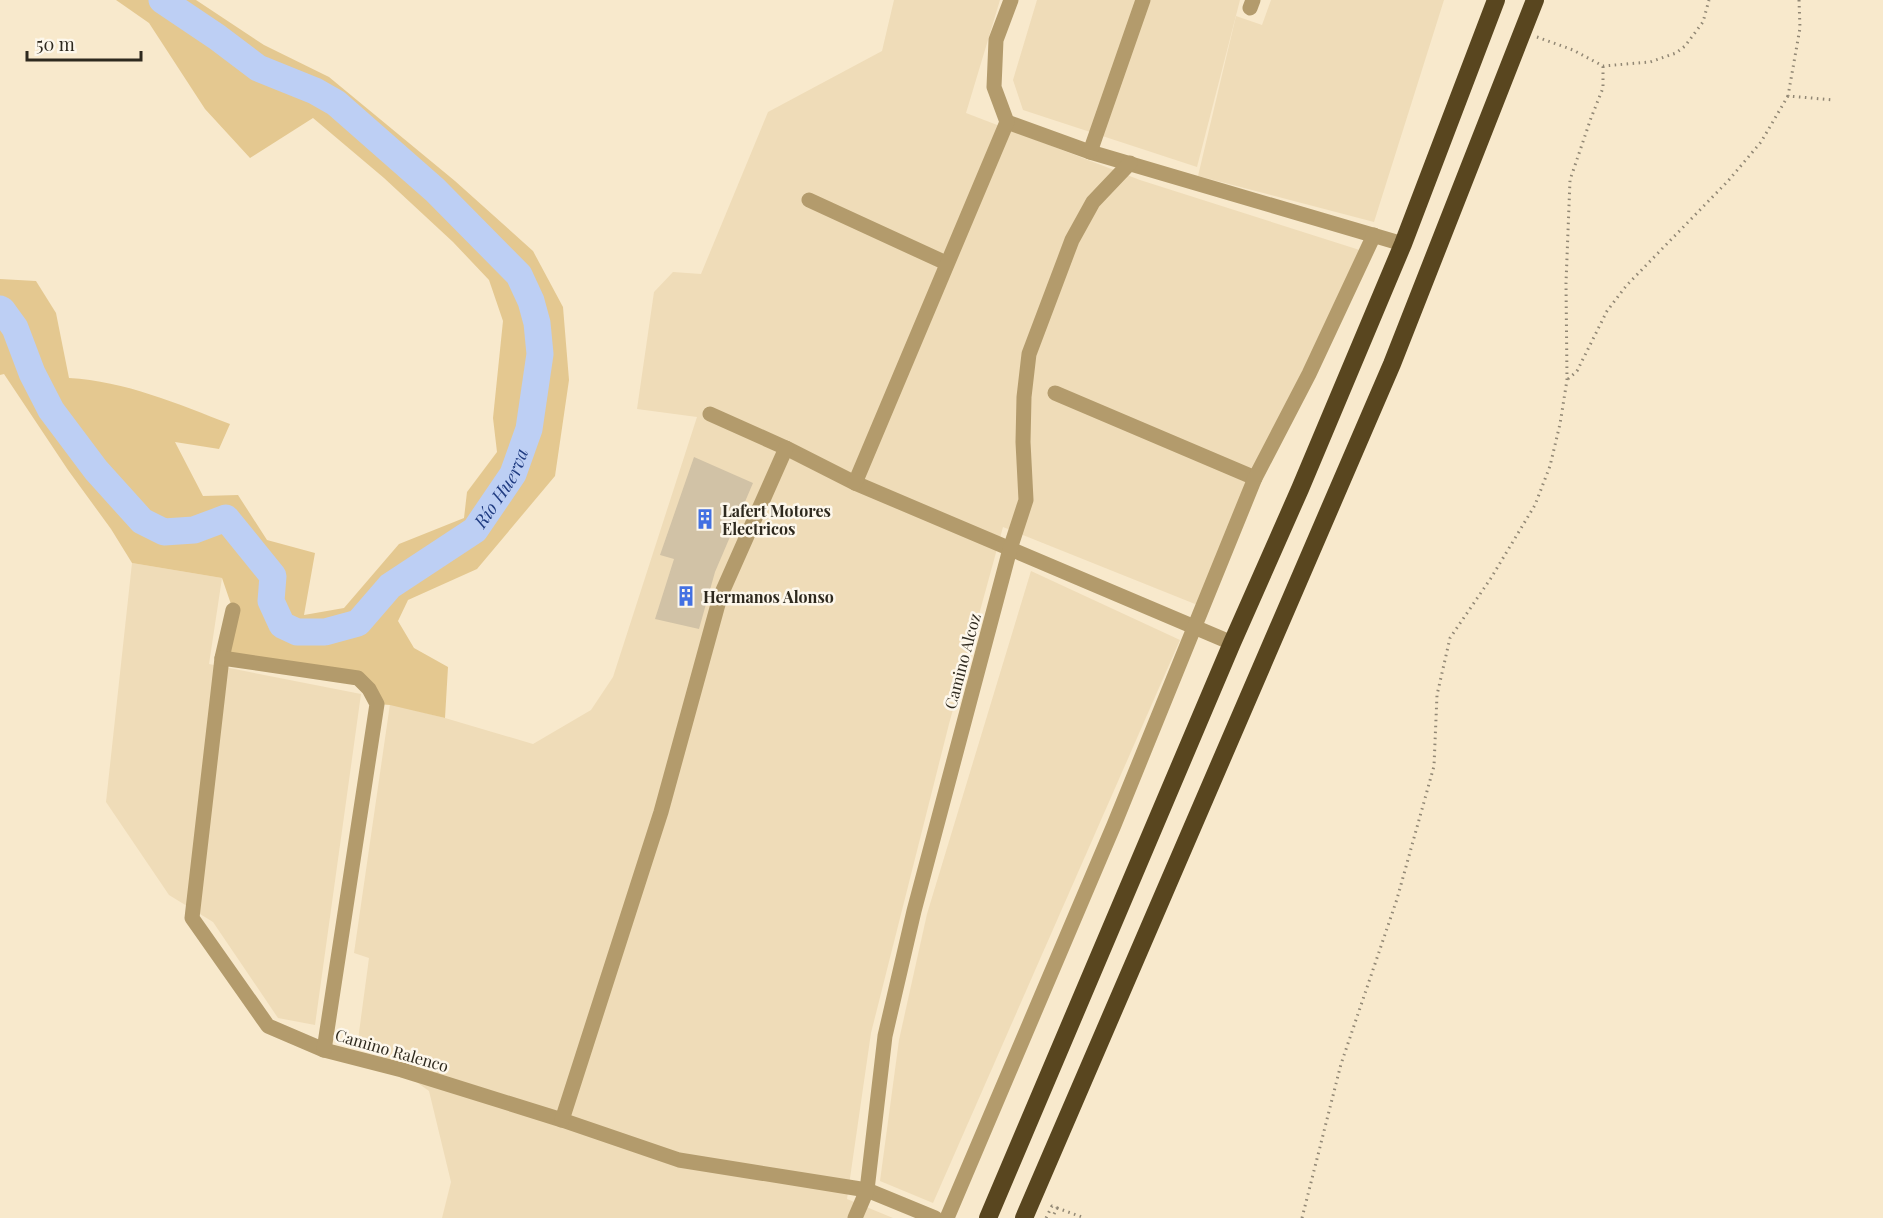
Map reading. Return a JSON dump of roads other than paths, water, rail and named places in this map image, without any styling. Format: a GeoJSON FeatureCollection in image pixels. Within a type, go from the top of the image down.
{"type":"FeatureCollection","features":[{"type":"Feature","properties":{"kind":"highway"},"geometry":{"type":"LineString","coordinates":[[988,1218],[1403,244],[1496,0]]}},
{"type":"Feature","properties":{"kind":"highway"},"geometry":{"type":"LineString","coordinates":[[1024,1218],[1392,363],[1524,33],[1535,0]]}},
{"type":"Feature","properties":{"kind":"street"},"geometry":{"type":"LineString","coordinates":[[855,483],[1007,122],[994,87],[996,40],[1011,0]]}},
{"type":"Feature","properties":{"kind":"street"},"geometry":{"type":"LineString","coordinates":[[1090,152],[1143,0]]}},
{"type":"Feature","properties":{"kind":"street"},"geometry":{"type":"LineString","coordinates":[[1007,122],[1090,152],[1403,244]]}},
{"type":"Feature","properties":{"kind":"street","name":"Camino Alcoz"},"geometry":{"type":"LineString","coordinates":[[855,1218],[867,1190],[885,1036],[914,911],[1010,549],[1026,500],[1023,442],[1024,397],[1029,354],[1072,240],[1093,202],[1130,164]]}},
{"type":"Feature","properties":{"kind":"street"},"geometry":{"type":"LineString","coordinates":[[809,200],[946,263]]}},
{"type":"Feature","properties":{"kind":"street"},"geometry":{"type":"LineString","coordinates":[[948,1218],[1196,628],[1255,477],[1309,374],[1374,236]]}},
{"type":"Feature","properties":{"kind":"street"},"geometry":{"type":"LineString","coordinates":[[1055,393],[1255,477]]}},
{"type":"Feature","properties":{"kind":"street"},"geometry":{"type":"LineString","coordinates":[[710,414],[786,448],[855,483],[1232,643]]}},
{"type":"Feature","properties":{"kind":"street"},"geometry":{"type":"LineString","coordinates":[[562,1120],[661,812],[720,597],[786,448]]}},
{"type":"Feature","properties":{"kind":"street","name":"Camino Ralenco"},"geometry":{"type":"LineString","coordinates":[[233,610],[222,658],[192,918],[268,1026],[324,1050],[402,1070],[562,1120],[679,1160],[867,1190],[935,1218]]}},
{"type":"Feature","properties":{"kind":"street"},"geometry":{"type":"LineString","coordinates":[[222,658],[358,678],[369,689],[377,704],[324,1050]]}},
{"type":"Feature","properties":{"kind":"waterway","name":"Río Huerva"},"geometry":{"type":"LineString","coordinates":[[0,309],[15,328],[32,373],[51,410],[96,470],[142,521],[164,532],[194,530],[226,518],[273,576],[271,601],[282,625],[297,632],[325,632],[358,623],[390,586],[475,530],[513,474],[529,429],[540,354],[537,323],[531,301],[519,275],[435,190],[336,103],[315,91],[258,68],[162,0]]}},
{"type":"Feature","properties":{"kind":"place","name":"Lafert Motores Electricos"},"geometry":{"type":"Point","coordinates":[705,519]}},
{"type":"Feature","properties":{"kind":"place","name":"Hermanos Alonso"},"geometry":{"type":"Point","coordinates":[686,596]}}]}
